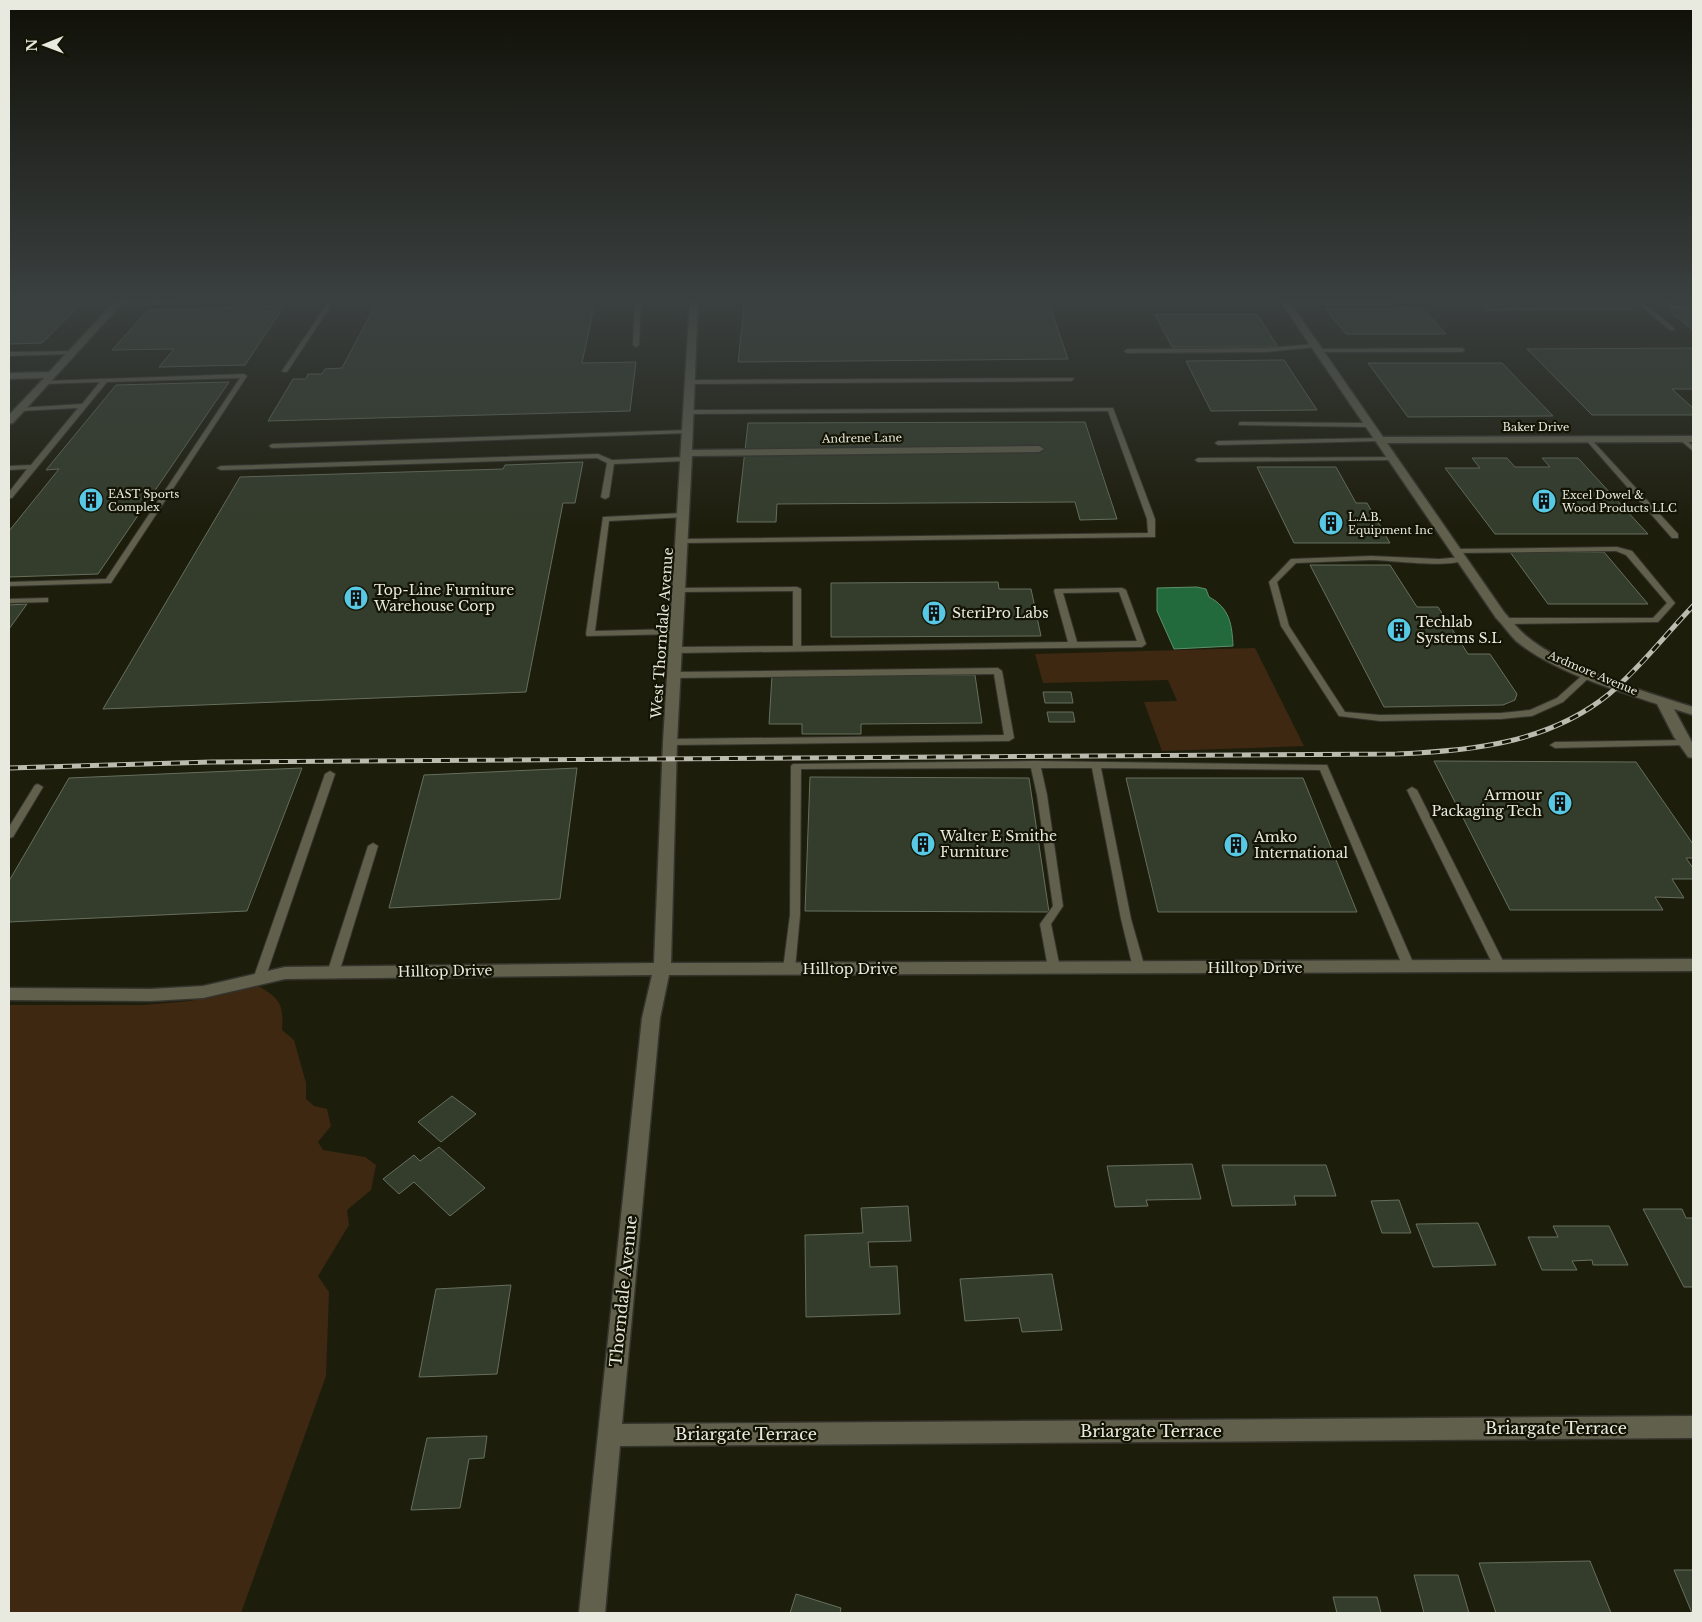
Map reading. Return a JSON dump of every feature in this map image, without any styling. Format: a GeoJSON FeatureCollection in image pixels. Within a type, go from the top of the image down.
{"type":"FeatureCollection","features":[{"type":"Feature","properties":{"kind":"street"},"geometry":{"type":"LineString","coordinates":[[9,421],[53,374]]}},
{"type":"Feature","properties":{"kind":"street","name":"West Thorndale Avenue"},"geometry":{"type":"LineString","coordinates":[[662,969],[670,742],[684,515],[689,374]]}},
{"type":"Feature","properties":{"kind":"street","name":"Ardmore Avenue"},"geometry":{"type":"LineString","coordinates":[[1334,374],[1459,555],[1506,621],[1521,637],[1548,654],[1590,674],[1663,702]]}},
{"type":"Feature","properties":{"kind":"street"},"geometry":{"type":"LineString","coordinates":[[9,376],[48,379]]}},
{"type":"Feature","properties":{"kind":"street","name":"Baker Drive"},"geometry":{"type":"LineString","coordinates":[[1380,440],[1693,439]]}},
{"type":"Feature","properties":{"kind":"street","name":"Andrene Lane"},"geometry":{"type":"LineString","coordinates":[[685,456],[1039,449]]}},
{"type":"Feature","properties":{"kind":"street"},"geometry":{"type":"LineString","coordinates":[[1663,702],[1693,712]]}},
{"type":"Feature","properties":{"kind":"street"},"geometry":{"type":"LineString","coordinates":[[1663,702],[1689,748]]}},
{"type":"Feature","properties":{"kind":"street","name":"Hilltop Drive"},"geometry":{"type":"LineString","coordinates":[[9,994],[151,995],[203,992],[284,973],[333,972],[1693,965]]}},
{"type":"Feature","properties":{"kind":"street","name":"Thorndale Avenue"},"geometry":{"type":"LineString","coordinates":[[592,1613],[651,1018],[662,969]]}},
{"type":"Feature","properties":{"kind":"street","name":"Briargate Terrace"},"geometry":{"type":"LineString","coordinates":[[609,1435],[1693,1427]]}},
{"type":"Feature","properties":{"kind":"lane"},"geometry":{"type":"LineString","coordinates":[[9,584],[108,581],[244,376],[105,380],[48,379]]}},
{"type":"Feature","properties":{"kind":"lane"},"geometry":{"type":"LineString","coordinates":[[689,382],[1071,379]]}},
{"type":"Feature","properties":{"kind":"lane"},"geometry":{"type":"LineString","coordinates":[[9,496],[105,380]]}},
{"type":"Feature","properties":{"kind":"lane"},"geometry":{"type":"LineString","coordinates":[[20,409],[83,406]]}},
{"type":"Feature","properties":{"kind":"lane"},"geometry":{"type":"LineString","coordinates":[[682,541],[1152,535],[1151,519],[1110,409],[688,412]]}},
{"type":"Feature","properties":{"kind":"lane"},"geometry":{"type":"LineString","coordinates":[[1241,424],[1369,425]]}},
{"type":"Feature","properties":{"kind":"lane"},"geometry":{"type":"LineString","coordinates":[[272,446],[687,432]]}},
{"type":"Feature","properties":{"kind":"lane"},"geometry":{"type":"LineString","coordinates":[[1588,439],[1675,536]]}},
{"type":"Feature","properties":{"kind":"lane"},"geometry":{"type":"LineString","coordinates":[[1682,439],[1693,449]]}},
{"type":"Feature","properties":{"kind":"lane"},"geometry":{"type":"LineString","coordinates":[[1218,443],[1380,440]]}},
{"type":"Feature","properties":{"kind":"lane"},"geometry":{"type":"LineString","coordinates":[[221,468],[598,456],[611,462],[685,456]]}},
{"type":"Feature","properties":{"kind":"lane"},"geometry":{"type":"LineString","coordinates":[[1198,460],[1393,459]]}},
{"type":"Feature","properties":{"kind":"lane"},"geometry":{"type":"LineString","coordinates":[[605,497],[611,462]]}},
{"type":"Feature","properties":{"kind":"lane"},"geometry":{"type":"LineString","coordinates":[[9,468],[33,467]]}},
{"type":"Feature","properties":{"kind":"lane"},"geometry":{"type":"LineString","coordinates":[[676,632],[590,634],[606,519],[684,515]]}},
{"type":"Feature","properties":{"kind":"lane"},"geometry":{"type":"LineString","coordinates":[[1506,621],[1655,620],[1671,603],[1629,553],[1617,549],[1459,555],[1439,561],[1370,558],[1294,562],[1273,582],[1285,626],[1342,714],[1380,718],[1502,716],[1532,713],[1560,700],[1590,674]]}},
{"type":"Feature","properties":{"kind":"lane"},"geometry":{"type":"LineString","coordinates":[[680,590],[797,588],[797,648]]}},
{"type":"Feature","properties":{"kind":"lane"},"geometry":{"type":"LineString","coordinates":[[676,650],[1142,644],[1122,590],[1058,591],[1073,644]]}},
{"type":"Feature","properties":{"kind":"lane"},"geometry":{"type":"LineString","coordinates":[[9,601],[45,600]]}},
{"type":"Feature","properties":{"kind":"lane"},"geometry":{"type":"LineString","coordinates":[[670,742],[1009,738],[998,672],[674,675]]}},
{"type":"Feature","properties":{"kind":"lane"},"geometry":{"type":"LineString","coordinates":[[1555,745],[1689,748]]}},
{"type":"Feature","properties":{"kind":"lane"},"geometry":{"type":"LineString","coordinates":[[1035,764],[1042,795],[1058,906],[1045,924],[1054,968]]}},
{"type":"Feature","properties":{"kind":"lane"},"geometry":{"type":"LineString","coordinates":[[789,969],[795,916],[796,766],[1035,764],[1324,767],[1409,967]]}},
{"type":"Feature","properties":{"kind":"lane"},"geometry":{"type":"LineString","coordinates":[[1096,765],[1126,919],[1139,968]]}},
{"type":"Feature","properties":{"kind":"lane"},"geometry":{"type":"LineString","coordinates":[[259,979],[330,774]]}},
{"type":"Feature","properties":{"kind":"lane"},"geometry":{"type":"LineString","coordinates":[[9,835],[38,786]]}},
{"type":"Feature","properties":{"kind":"lane"},"geometry":{"type":"LineString","coordinates":[[1412,790],[1500,967]]}},
{"type":"Feature","properties":{"kind":"lane"},"geometry":{"type":"LineString","coordinates":[[333,972],[373,846]]}},
{"type":"Feature","properties":{"kind":"shaded area"},"geometry":{"type":"Polygon","coordinates":[[[1197,587],[1206,589],[1209,597],[1216,601],[1226,612],[1231,624],[1233,646],[1174,649],[1157,611],[1157,588],[1197,587]]]}},
{"type":"Feature","properties":{"kind":"shaded area"},"geometry":{"type":"Polygon","coordinates":[[[1255,648],[1304,746],[1162,751],[1144,702],[1177,701],[1168,680],[1043,683],[1035,654],[1255,648]]]}},
{"type":"Feature","properties":{"kind":"shaded area"},"geometry":{"type":"Polygon","coordinates":[[[258,986],[271,994],[279,1003],[282,1014],[282,1030],[294,1040],[306,1083],[306,1099],[314,1106],[327,1109],[331,1126],[318,1142],[323,1150],[365,1157],[376,1165],[371,1190],[347,1210],[349,1225],[318,1276],[329,1292],[326,1376],[241,1613],[9,1613],[9,1005],[143,1005],[190,1001],[258,986]]]}},
{"type":"Feature","properties":{"kind":"building"},"geometry":{"type":"Polygon","coordinates":[[[308,374],[635,374],[630,411],[268,421],[293,379],[306,379],[308,374]]]}},
{"type":"Feature","properties":{"kind":"building"},"geometry":{"type":"Polygon","coordinates":[[[1192,374],[1293,374],[1317,410],[1211,411],[1192,374]]]}},
{"type":"Feature","properties":{"kind":"building"},"geometry":{"type":"Polygon","coordinates":[[[1376,374],[1512,374],[1553,416],[1408,417],[1376,374]]]}},
{"type":"Feature","properties":{"kind":"building"},"geometry":{"type":"Polygon","coordinates":[[[1551,374],[1693,374],[1693,389],[1672,389],[1693,408],[1693,415],[1592,415],[1551,374]]]}},
{"type":"Feature","properties":{"kind":"building","name":"EAST Sports Complex"},"geometry":{"type":"Polygon","coordinates":[[[229,382],[98,574],[9,577],[9,531],[59,469],[46,470],[116,385],[229,382]]]}},
{"type":"Feature","properties":{"kind":"building"},"geometry":{"type":"Polygon","coordinates":[[[1085,422],[1117,519],[1080,520],[1075,502],[777,504],[776,522],[737,522],[748,423],[1085,422]]]}},
{"type":"Feature","properties":{"kind":"building","name":"Excel Dowel & Wood Products LLC"},"geometry":{"type":"Polygon","coordinates":[[[1472,458],[1507,458],[1515,467],[1550,467],[1542,458],[1578,458],[1648,534],[1495,534],[1445,468],[1480,468],[1472,458]]]}},
{"type":"Feature","properties":{"kind":"building","name":"Top-Line Furniture Warehouse Corp"},"geometry":{"type":"Polygon","coordinates":[[[583,462],[575,503],[563,503],[526,692],[103,709],[240,477],[503,469],[505,465],[583,462]]]}},
{"type":"Feature","properties":{"kind":"building","name":"L.A.B. Equipment Inc"},"geometry":{"type":"Polygon","coordinates":[[[1257,467],[1336,467],[1356,503],[1367,503],[1390,543],[1294,543],[1257,467]]]}},
{"type":"Feature","properties":{"kind":"building"},"geometry":{"type":"Polygon","coordinates":[[[1510,552],[1604,552],[1648,604],[1548,604],[1510,552]]]}},
{"type":"Feature","properties":{"kind":"building","name":"Techlab Systems S.L"},"geometry":{"type":"Polygon","coordinates":[[[1310,565],[1390,565],[1417,607],[1438,607],[1468,654],[1490,654],[1517,694],[1515,700],[1503,705],[1384,707],[1310,565]]]}},
{"type":"Feature","properties":{"kind":"building","name":"SteriPro Labs"},"geometry":{"type":"Polygon","coordinates":[[[998,582],[999,589],[1031,589],[1041,636],[831,637],[831,583],[998,582]]]}},
{"type":"Feature","properties":{"kind":"building"},"geometry":{"type":"Polygon","coordinates":[[[27,604],[9,629],[9,605],[27,604]]]}},
{"type":"Feature","properties":{"kind":"building"},"geometry":{"type":"Polygon","coordinates":[[[975,675],[982,723],[861,724],[861,734],[802,734],[802,724],[769,724],[772,676],[975,675]]]}},
{"type":"Feature","properties":{"kind":"building"},"geometry":{"type":"Polygon","coordinates":[[[1043,692],[1071,692],[1073,703],[1045,703],[1043,692]]]}},
{"type":"Feature","properties":{"kind":"building"},"geometry":{"type":"Polygon","coordinates":[[[1047,712],[1073,712],[1075,722],[1049,722],[1047,712]]]}},
{"type":"Feature","properties":{"kind":"building","name":"Armour Packaging Tech"},"geometry":{"type":"Polygon","coordinates":[[[1434,761],[1636,762],[1693,844],[1693,858],[1686,858],[1693,868],[1693,879],[1672,879],[1684,898],[1655,897],[1663,910],[1510,910],[1434,761]]]}},
{"type":"Feature","properties":{"kind":"building"},"geometry":{"type":"Polygon","coordinates":[[[302,768],[247,911],[9,922],[9,881],[69,778],[302,768]]]}},
{"type":"Feature","properties":{"kind":"building"},"geometry":{"type":"Polygon","coordinates":[[[577,768],[560,899],[389,908],[424,775],[577,768]]]}},
{"type":"Feature","properties":{"kind":"building","name":"Walter E Smithe Furniture"},"geometry":{"type":"Polygon","coordinates":[[[810,777],[1029,778],[1049,912],[805,911],[810,777]]]}},
{"type":"Feature","properties":{"kind":"building","name":"Amko International"},"geometry":{"type":"Polygon","coordinates":[[[1126,778],[1303,778],[1357,912],[1158,912],[1126,778]]]}},
{"type":"Feature","properties":{"kind":"building"},"geometry":{"type":"Polygon","coordinates":[[[452,1096],[476,1114],[441,1142],[418,1122],[452,1096]]]}},
{"type":"Feature","properties":{"kind":"building"},"geometry":{"type":"Polygon","coordinates":[[[439,1147],[485,1188],[450,1216],[414,1182],[399,1194],[383,1179],[414,1155],[420,1161],[439,1147]]]}},
{"type":"Feature","properties":{"kind":"building"},"geometry":{"type":"Polygon","coordinates":[[[1192,1164],[1201,1199],[1146,1200],[1148,1206],[1115,1207],[1107,1166],[1192,1164]]]}},
{"type":"Feature","properties":{"kind":"building"},"geometry":{"type":"Polygon","coordinates":[[[1222,1165],[1326,1165],[1336,1196],[1294,1196],[1296,1205],[1232,1206],[1222,1165]]]}},
{"type":"Feature","properties":{"kind":"building"},"geometry":{"type":"Polygon","coordinates":[[[1399,1200],[1411,1233],[1382,1233],[1371,1201],[1399,1200]]]}},
{"type":"Feature","properties":{"kind":"building"},"geometry":{"type":"Polygon","coordinates":[[[908,1206],[911,1241],[868,1242],[870,1267],[897,1266],[900,1314],[806,1317],[805,1235],[863,1233],[861,1208],[908,1206]]]}},
{"type":"Feature","properties":{"kind":"building"},"geometry":{"type":"Polygon","coordinates":[[[1643,1209],[1682,1209],[1686,1218],[1693,1218],[1693,1287],[1684,1287],[1643,1209]]]}},
{"type":"Feature","properties":{"kind":"building"},"geometry":{"type":"Polygon","coordinates":[[[1478,1223],[1496,1265],[1433,1267],[1416,1224],[1478,1223]]]}},
{"type":"Feature","properties":{"kind":"building"},"geometry":{"type":"Polygon","coordinates":[[[1553,1226],[1609,1226],[1628,1265],[1593,1265],[1592,1260],[1572,1261],[1577,1270],[1542,1270],[1528,1237],[1558,1237],[1553,1226]]]}},
{"type":"Feature","properties":{"kind":"building"},"geometry":{"type":"Polygon","coordinates":[[[1052,1274],[1062,1330],[1022,1332],[1019,1318],[965,1321],[960,1279],[1052,1274]]]}},
{"type":"Feature","properties":{"kind":"building"},"geometry":{"type":"Polygon","coordinates":[[[511,1285],[497,1374],[419,1377],[436,1289],[511,1285]]]}},
{"type":"Feature","properties":{"kind":"building"},"geometry":{"type":"Polygon","coordinates":[[[487,1436],[484,1458],[469,1459],[460,1508],[411,1510],[427,1438],[487,1436]]]}},
{"type":"Feature","properties":{"kind":"building"},"geometry":{"type":"Polygon","coordinates":[[[1590,1561],[1611,1613],[1496,1613],[1479,1563],[1590,1561]]]}},
{"type":"Feature","properties":{"kind":"building"},"geometry":{"type":"Polygon","coordinates":[[[1674,1570],[1693,1570],[1693,1613],[1692,1613],[1674,1570]]]}},
{"type":"Feature","properties":{"kind":"building"},"geometry":{"type":"Polygon","coordinates":[[[1414,1575],[1458,1575],[1469,1613],[1424,1613],[1414,1575]]]}},
{"type":"Feature","properties":{"kind":"building"},"geometry":{"type":"Polygon","coordinates":[[[796,1594],[841,1608],[840,1613],[790,1613],[796,1594]]]}},
{"type":"Feature","properties":{"kind":"building"},"geometry":{"type":"Polygon","coordinates":[[[1333,1597],[1377,1597],[1381,1613],[1337,1613],[1333,1597]]]}},
{"type":"Feature","properties":{"kind":"railway"},"geometry":{"type":"LineString","coordinates":[[9,768],[211,762],[1425,753],[1481,747],[1535,734],[1561,724],[1586,711],[1609,694],[1631,673],[1693,606]]}},
{"type":"Feature","properties":{"kind":"place","name":"EAST Sports Complex"},"geometry":{"type":"Point","coordinates":[91,500]}},
{"type":"Feature","properties":{"kind":"place","name":"Excel Dowel & Wood Products LLC"},"geometry":{"type":"Point","coordinates":[1544,501]}},
{"type":"Feature","properties":{"kind":"place","name":"L.A.B. Equipment Inc"},"geometry":{"type":"Point","coordinates":[1331,523]}},
{"type":"Feature","properties":{"kind":"place","name":"Top-Line Furniture Warehouse Corp"},"geometry":{"type":"Point","coordinates":[356,598]}},
{"type":"Feature","properties":{"kind":"place","name":"SteriPro Labs"},"geometry":{"type":"Point","coordinates":[934,613]}},
{"type":"Feature","properties":{"kind":"place","name":"Techlab Systems S.L"},"geometry":{"type":"Point","coordinates":[1399,630]}},
{"type":"Feature","properties":{"kind":"place","name":"Armour Packaging Tech"},"geometry":{"type":"Point","coordinates":[1560,803]}},
{"type":"Feature","properties":{"kind":"place","name":"Walter E Smithe Furniture"},"geometry":{"type":"Point","coordinates":[923,844]}},
{"type":"Feature","properties":{"kind":"place","name":"Amko International"},"geometry":{"type":"Point","coordinates":[1236,845]}}]}
